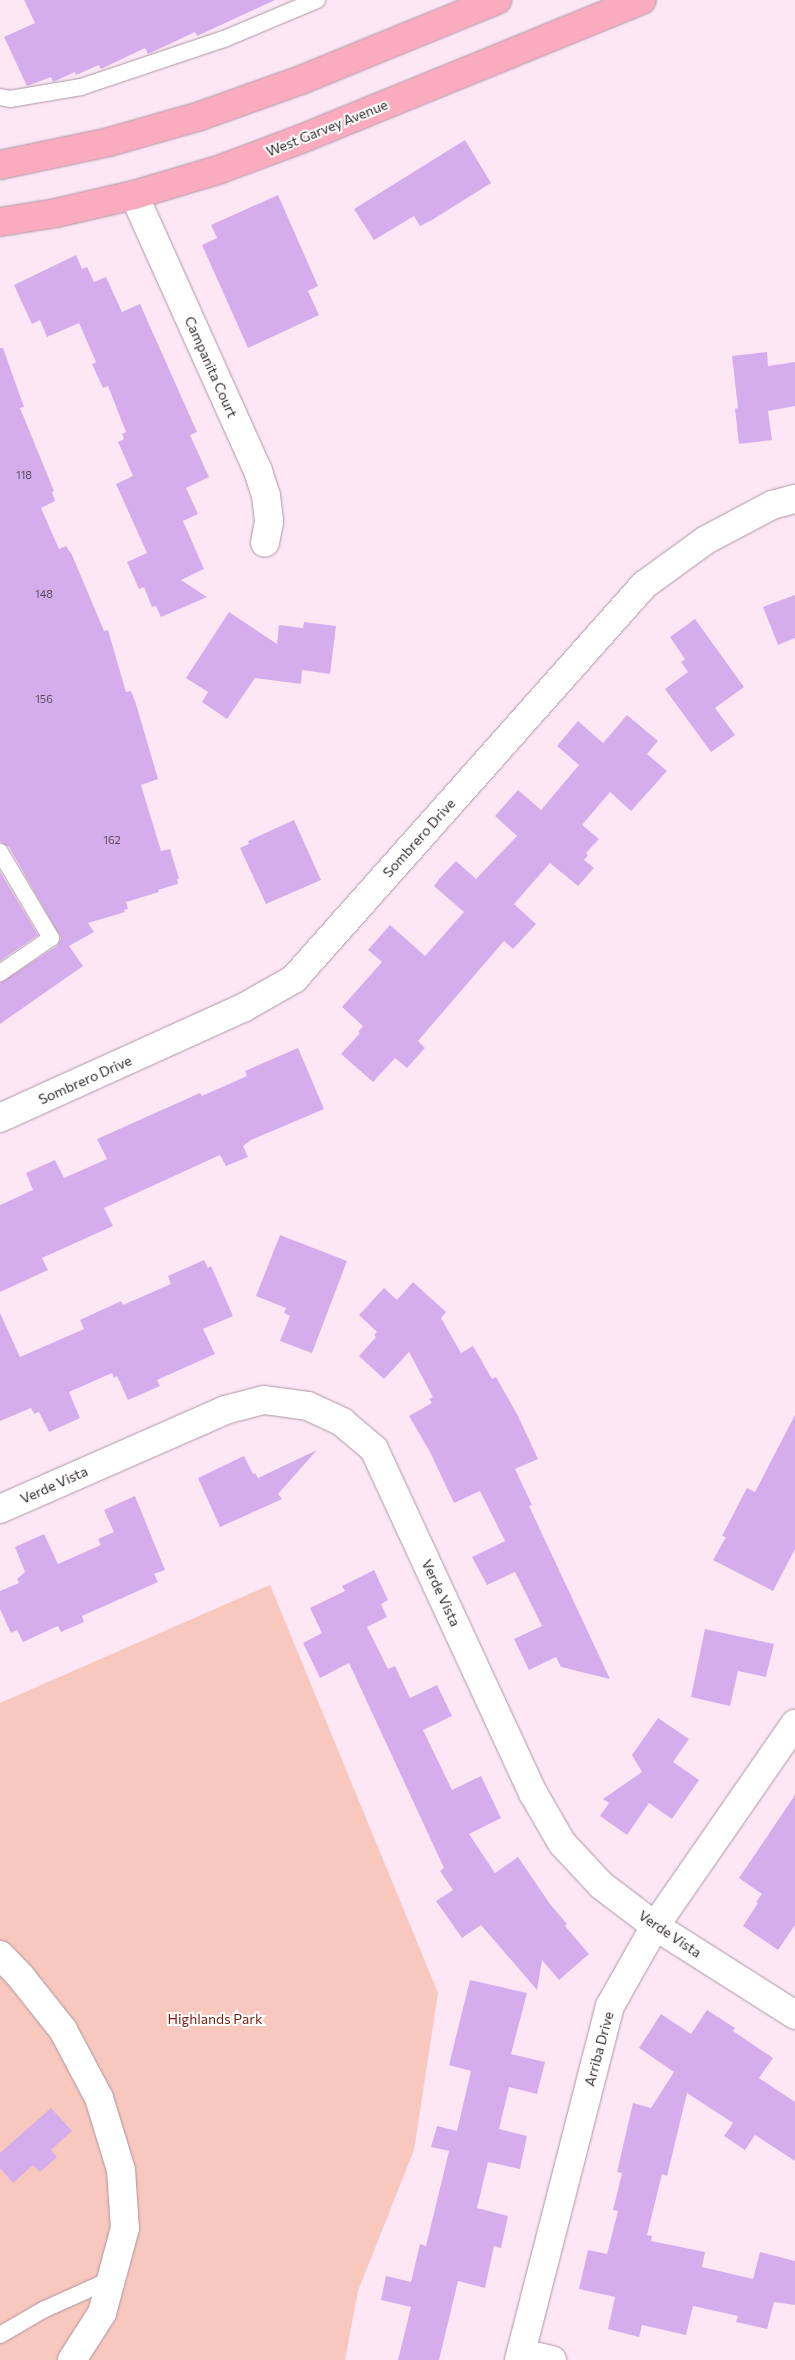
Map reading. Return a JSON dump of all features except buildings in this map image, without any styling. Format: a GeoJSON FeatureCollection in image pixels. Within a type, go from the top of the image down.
{"type":"FeatureCollection","features":[{"type":"Feature","properties":{"kind":"main road"},"geometry":{"type":"LineString","coordinates":[[0,165],[109,142],[200,116],[301,80],[497,0]]}},
{"type":"Feature","properties":{"kind":"main road","name":"West Garvey Avenue"},"geometry":{"type":"LineString","coordinates":[[0,222],[56,213],[134,195],[258,156],[642,0]]}},
{"type":"Feature","properties":{"kind":"street","name":"Campanita Court"},"geometry":{"type":"LineString","coordinates":[[134,195],[258,472],[266,496],[269,522],[265,543]]}},
{"type":"Feature","properties":{"kind":"street","name":"Sombrero Drive"},"geometry":{"type":"LineString","coordinates":[[0,1118],[243,1008],[294,979],[644,585],[706,540],[772,505],[795,499]]}},
{"type":"Feature","properties":{"kind":"street","name":"Verde Vista"},"geometry":{"type":"LineString","coordinates":[[0,1509],[225,1410],[264,1400],[308,1406],[342,1422],[374,1449],[533,1793],[562,1843],[601,1885],[655,1926],[795,2015]]}},
{"type":"Feature","properties":{"kind":"street","name":"Arriba Drive"},"geometry":{"type":"LineString","coordinates":[[520,2356],[610,2006],[655,1926],[795,1724]]}},
{"type":"Feature","properties":{"kind":"street"},"geometry":{"type":"LineString","coordinates":[[0,1955],[21,1977],[63,2030],[99,2098],[121,2170],[125,2228],[112,2279],[102,2313],[72,2360]]}},
{"type":"Feature","properties":{"kind":"street"},"geometry":{"type":"LineString","coordinates":[[520,2356],[552,2360]]}},
{"type":"Feature","properties":{"kind":"lane"},"geometry":{"type":"LineString","coordinates":[[0,97],[10,99],[81,87],[224,39],[317,0]]}},
{"type":"Feature","properties":{"kind":"lane"},"geometry":{"type":"LineString","coordinates":[[0,852],[50,938],[0,972]]}},
{"type":"Feature","properties":{"kind":"lane"},"geometry":{"type":"LineString","coordinates":[[0,2335],[43,2310],[112,2279]]}},
{"type":"Feature","properties":{"kind":"green space","name":"Highlands Park"},"geometry":{"type":"Polygon","coordinates":[[[270,1585],[438,1993],[414,2150],[358,2291],[345,2360],[0,2360],[0,1703],[270,1585]]]}}]}
